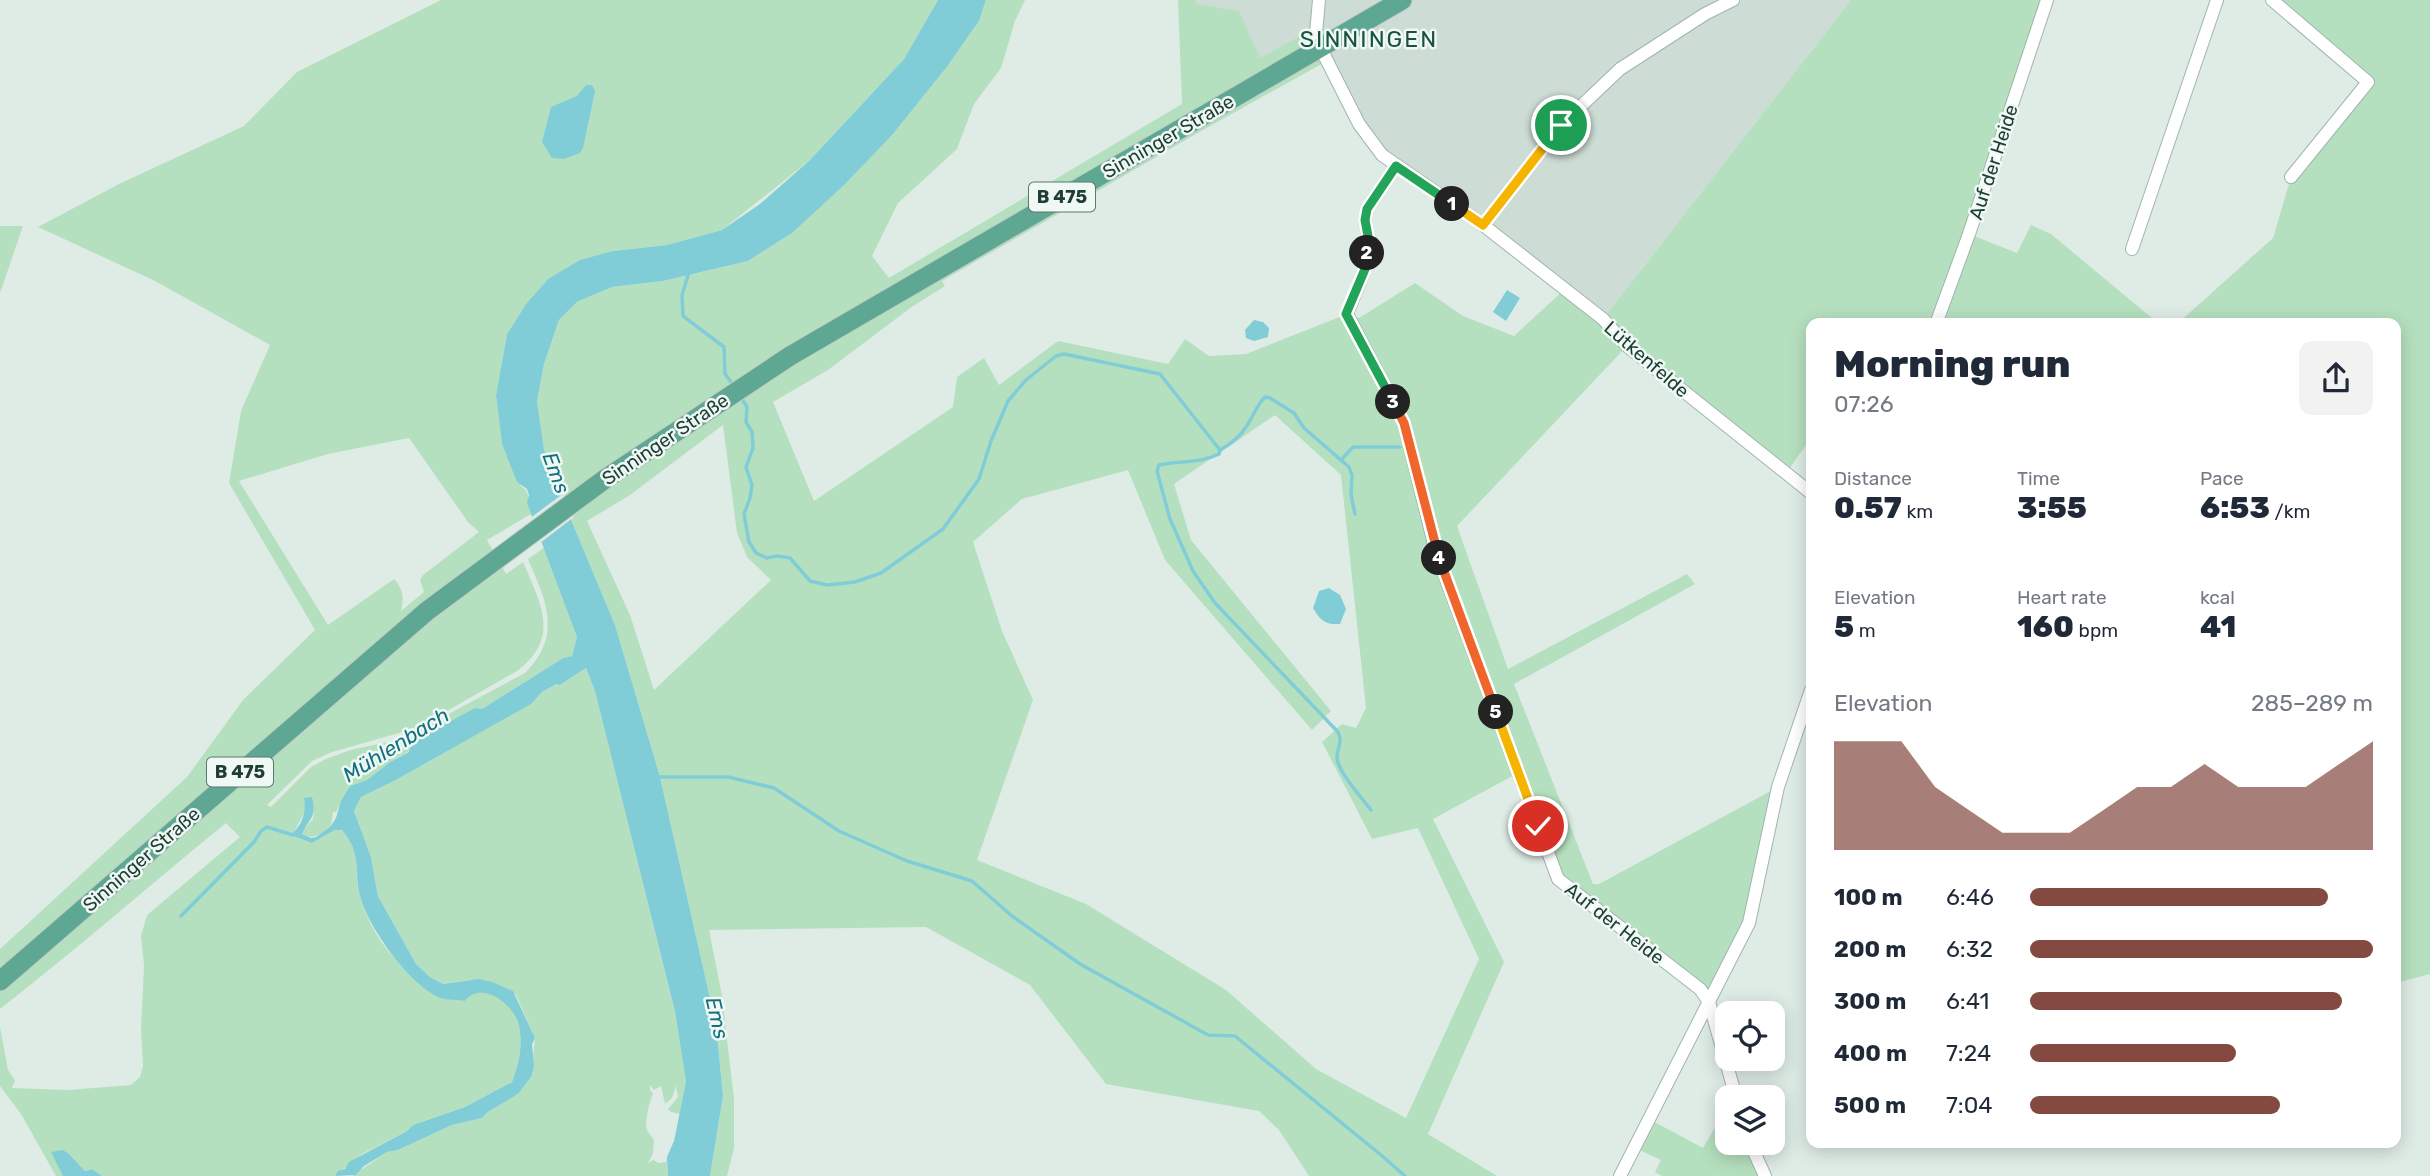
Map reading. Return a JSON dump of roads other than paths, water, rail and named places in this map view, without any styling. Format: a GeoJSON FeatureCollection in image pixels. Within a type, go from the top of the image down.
{"type":"FeatureCollection","features":[{"type":"Feature","properties":{"kind":"main road","name":"Sinninger Straße"},"geometry":{"type":"LineString","coordinates":[[0,981],[406,629],[605,479],[759,376],[903,289],[1402,0]]}},
{"type":"Feature","properties":{"kind":"street"},"geometry":{"type":"LineString","coordinates":[[1319,0],[1317,33],[1320,47]]}},
{"type":"Feature","properties":{"kind":"street"},"geometry":{"type":"LineString","coordinates":[[1483,225],[1561,125],[1620,69],[1705,14],[1733,0]]}},
{"type":"Feature","properties":{"kind":"street","name":"Auf der Heide"},"geometry":{"type":"LineString","coordinates":[[1938,318],[2047,0]]}},
{"type":"Feature","properties":{"kind":"street"},"geometry":{"type":"LineString","coordinates":[[2132,249],[2217,0]]}},
{"type":"Feature","properties":{"kind":"street"},"geometry":{"type":"LineString","coordinates":[[2272,0],[2368,82],[2291,177]]}},
{"type":"Feature","properties":{"kind":"street","name":"Lütkenfelde"},"geometry":{"type":"LineString","coordinates":[[1320,47],[1359,124],[1382,155],[1483,225],[1603,319],[1627,346],[1806,489]]}},
{"type":"Feature","properties":{"kind":"street","name":"Auf der Heide"},"geometry":{"type":"LineString","coordinates":[[1396,166],[1367,209],[1365,269],[1346,314],[1404,423],[1436,552],[1558,879],[1700,989],[1709,1002],[1733,1085]]}},
{"type":"Feature","properties":{"kind":"street"},"geometry":{"type":"LineString","coordinates":[[1620,1176],[1749,923],[1778,787],[1806,705]]}},
{"type":"Feature","properties":{"kind":"street"},"geometry":{"type":"LineString","coordinates":[[1755,1155],[1765,1176]]}},
{"type":"Feature","properties":{"kind":"water"},"geometry":{"type":"Polygon","coordinates":[[[938,0],[986,0],[979,21],[946,68],[893,134],[844,185],[792,233],[748,261],[663,281],[612,287],[577,302],[559,320],[544,364],[537,401],[544,449],[615,625],[660,777],[716,1025],[723,1096],[710,1176],[668,1176],[667,1157],[674,1141],[686,1082],[675,1012],[595,691],[586,668],[560,685],[542,692],[531,704],[361,797],[354,811],[371,857],[378,896],[416,964],[430,977],[443,984],[479,979],[513,991],[535,1038],[532,1044],[534,1067],[531,1077],[518,1094],[482,1118],[452,1125],[398,1150],[387,1152],[364,1166],[356,1175],[335,1176],[338,1171],[345,1169],[349,1162],[407,1131],[413,1125],[465,1107],[512,1082],[518,1061],[521,1040],[519,1026],[505,1003],[497,997],[480,993],[465,1001],[438,997],[400,965],[364,908],[353,847],[342,830],[335,830],[312,843],[290,835],[302,819],[304,798],[312,797],[314,809],[302,834],[316,837],[331,826],[350,786],[367,780],[390,762],[409,752],[411,743],[475,708],[482,709],[563,658],[572,656],[577,637],[531,514],[527,489],[517,482],[502,444],[496,395],[507,334],[526,304],[548,279],[580,260],[613,251],[667,245],[722,230],[760,204],[810,160],[904,59],[938,0]]]}},
{"type":"Feature","properties":{"kind":"water"},"geometry":{"type":"Polygon","coordinates":[[[586,85],[592,85],[595,91],[583,148],[580,153],[564,159],[552,158],[542,142],[551,107],[577,96],[586,85]]]}},
{"type":"Feature","properties":{"kind":"water"},"geometry":{"type":"Polygon","coordinates":[[[1507,290],[1520,298],[1506,321],[1493,312],[1507,290]]]}},
{"type":"Feature","properties":{"kind":"water"},"geometry":{"type":"Polygon","coordinates":[[[1254,320],[1263,322],[1269,328],[1268,337],[1254,341],[1246,338],[1245,330],[1254,320]]]}},
{"type":"Feature","properties":{"kind":"water"},"geometry":{"type":"Polygon","coordinates":[[[1329,588],[1340,595],[1346,609],[1340,624],[1324,621],[1313,608],[1319,591],[1329,588]]]}},
{"type":"Feature","properties":{"kind":"water"},"geometry":{"type":"Polygon","coordinates":[[[63,1150],[85,1171],[92,1169],[102,1176],[63,1176],[51,1152],[63,1150]]]}},
{"type":"Feature","properties":{"kind":"waterway"},"geometry":{"type":"LineString","coordinates":[[689,272],[682,295],[683,316],[724,347],[725,374],[734,386]]}},
{"type":"Feature","properties":{"kind":"waterway"},"geometry":{"type":"LineString","coordinates":[[740,396],[747,407],[746,422],[752,432],[753,448],[746,467],[752,485],[744,514],[749,542],[756,553],[767,558],[790,558],[810,581],[827,585],[855,582],[881,573],[943,529],[979,479],[1008,401],[1026,380],[1056,356],[1064,354],[1160,374],[1220,450],[1219,454],[1204,459],[1159,465],[1157,471],[1170,519],[1193,571],[1215,603],[1338,732],[1338,764],[1371,810]]}},
{"type":"Feature","properties":{"kind":"waterway"},"geometry":{"type":"LineString","coordinates":[[1220,450],[1241,434],[1265,397],[1270,398],[1294,413],[1304,428],[1349,467],[1355,514]]}},
{"type":"Feature","properties":{"kind":"waterway"},"geometry":{"type":"LineString","coordinates":[[1341,460],[1353,447],[1400,447]]}},
{"type":"Feature","properties":{"kind":"waterway"},"geometry":{"type":"LineString","coordinates":[[660,777],[728,777],[774,788],[839,831],[907,861],[972,881],[1012,916],[1080,964],[1208,1035],[1235,1036],[1405,1176]]}},
{"type":"Feature","properties":{"kind":"waterway"},"geometry":{"type":"LineString","coordinates":[[181,916],[254,842],[261,831],[267,827],[293,835]]}},
{"type":"Feature","properties":{"kind":"district","name":"SINNINGEN"},"geometry":{"type":"Point","coordinates":[1369,39]}},
{"type":"Feature","properties":{"kind":"water label","name":"Ems"},"geometry":{"type":"Point","coordinates":[556,473]}},
{"type":"Feature","properties":{"kind":"water label","name":"Mühlenbach"},"geometry":{"type":"Point","coordinates":[396,745]}},
{"type":"Feature","properties":{"kind":"water label","name":"Ems"},"geometry":{"type":"Point","coordinates":[717,1018]}}]}
